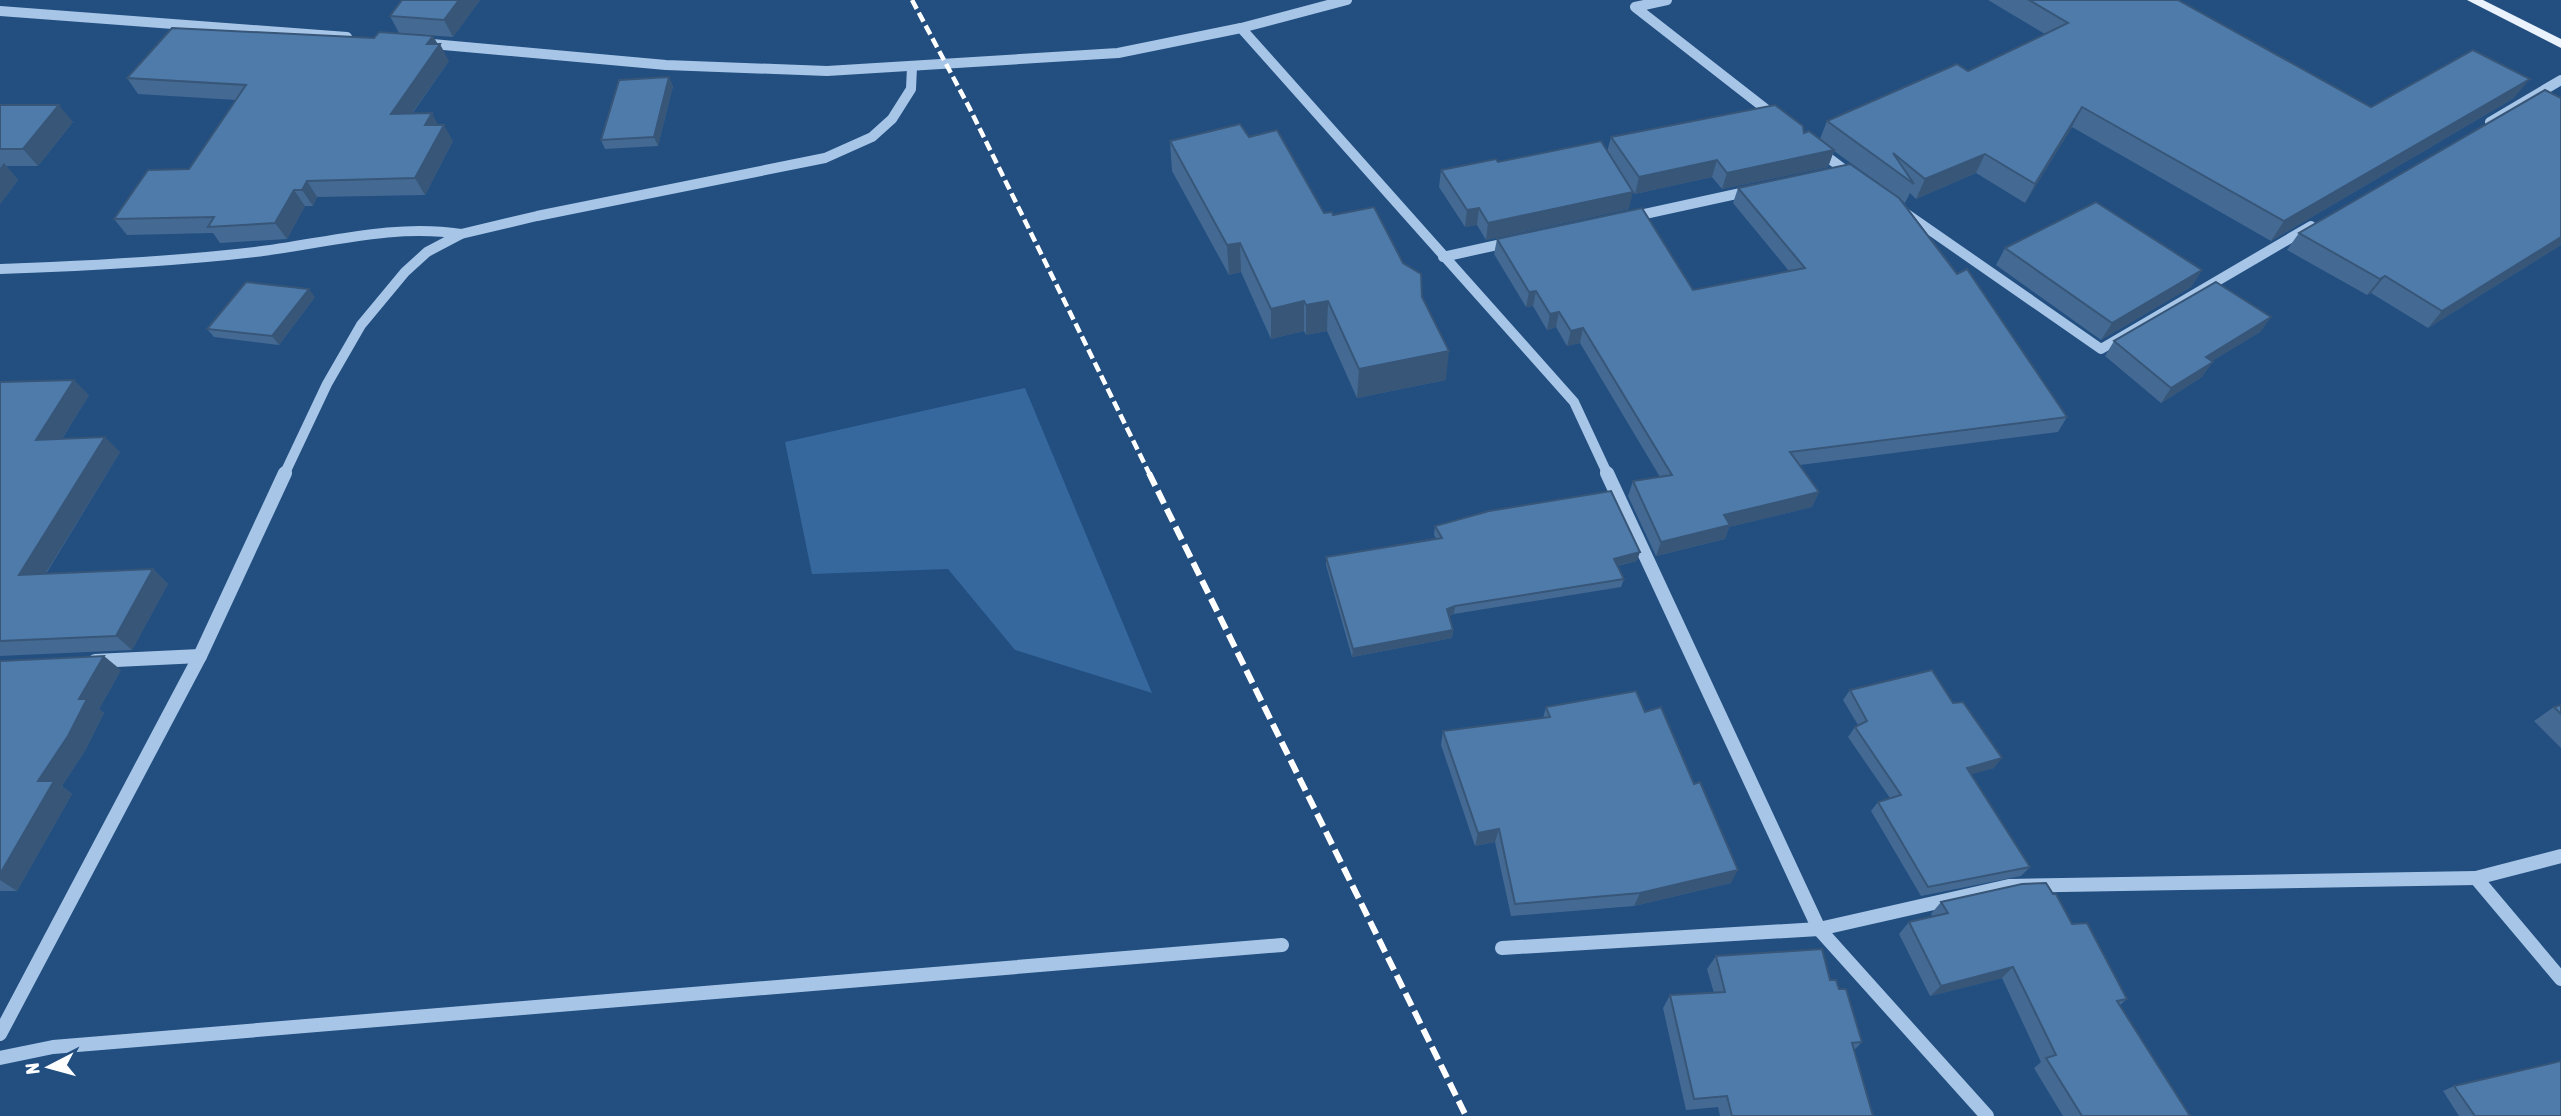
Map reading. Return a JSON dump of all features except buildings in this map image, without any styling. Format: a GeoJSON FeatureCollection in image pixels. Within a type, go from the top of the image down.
{"type":"FeatureCollection","features":[{"type":"Feature","properties":{"kind":"main road"},"geometry":{"type":"LineString","coordinates":[[2473,0],[2561,44]]}},
{"type":"Feature","properties":{"kind":"street"},"geometry":{"type":"LineString","coordinates":[[415,42],[666,65],[776,71],[912,67],[1118,53],[1241,28],[1347,0]]}},
{"type":"Feature","properties":{"kind":"street"},"geometry":{"type":"LineString","coordinates":[[1667,0],[1635,7],[1782,122]]}},
{"type":"Feature","properties":{"kind":"street"},"geometry":{"type":"LineString","coordinates":[[0,11],[360,38]]}},
{"type":"Feature","properties":{"kind":"street"},"geometry":{"type":"LineString","coordinates":[[1241,28],[1574,402],[1819,929],[1987,1116]]}},
{"type":"Feature","properties":{"kind":"street"},"geometry":{"type":"LineString","coordinates":[[0,1034],[200,656],[327,384],[361,325],[405,272],[427,252],[461,234],[825,158],[872,137],[892,119],[911,89],[912,67]]}},
{"type":"Feature","properties":{"kind":"street"},"geometry":{"type":"LineString","coordinates":[[2479,128],[2561,80]]}},
{"type":"Feature","properties":{"kind":"street"},"geometry":{"type":"LineString","coordinates":[[1814,146],[1857,179]]}},
{"type":"Feature","properties":{"kind":"street"},"geometry":{"type":"LineString","coordinates":[[1832,174],[1846,171]]}},
{"type":"Feature","properties":{"kind":"street"},"geometry":{"type":"LineString","coordinates":[[1617,220],[1765,188]]}},
{"type":"Feature","properties":{"kind":"street"},"geometry":{"type":"LineString","coordinates":[[1890,202],[2102,349],[2325,218]]}},
{"type":"Feature","properties":{"kind":"street"},"geometry":{"type":"LineString","coordinates":[[0,269],[121,264],[257,252],[414,232],[448,230],[461,234]]}},
{"type":"Feature","properties":{"kind":"street"},"geometry":{"type":"LineString","coordinates":[[1443,257],[1523,240]]}},
{"type":"Feature","properties":{"kind":"street"},"geometry":{"type":"LineString","coordinates":[[80,662],[200,656]]}},
{"type":"Feature","properties":{"kind":"street"},"geometry":{"type":"LineString","coordinates":[[1502,948],[1819,929],[2009,886],[2476,878],[2561,856]]}},
{"type":"Feature","properties":{"kind":"street"},"geometry":{"type":"LineString","coordinates":[[2476,878],[2561,979]]}},
{"type":"Feature","properties":{"kind":"street"},"geometry":{"type":"LineString","coordinates":[[0,1058],[66,1046],[1282,945]]}},
{"type":"Feature","properties":{"kind":"shaded area"},"geometry":{"type":"Polygon","coordinates":[[[1025,388],[1152,693],[1015,650],[948,569],[812,574],[785,442],[1025,388]]]}},
{"type":"Feature","properties":{"kind":"railway"},"geometry":{"type":"LineString","coordinates":[[912,0],[969,107],[1150,475]]}},
{"type":"Feature","properties":{"kind":"railway"},"geometry":{"type":"LineString","coordinates":[[1149,473],[1466,1116]]}}]}
